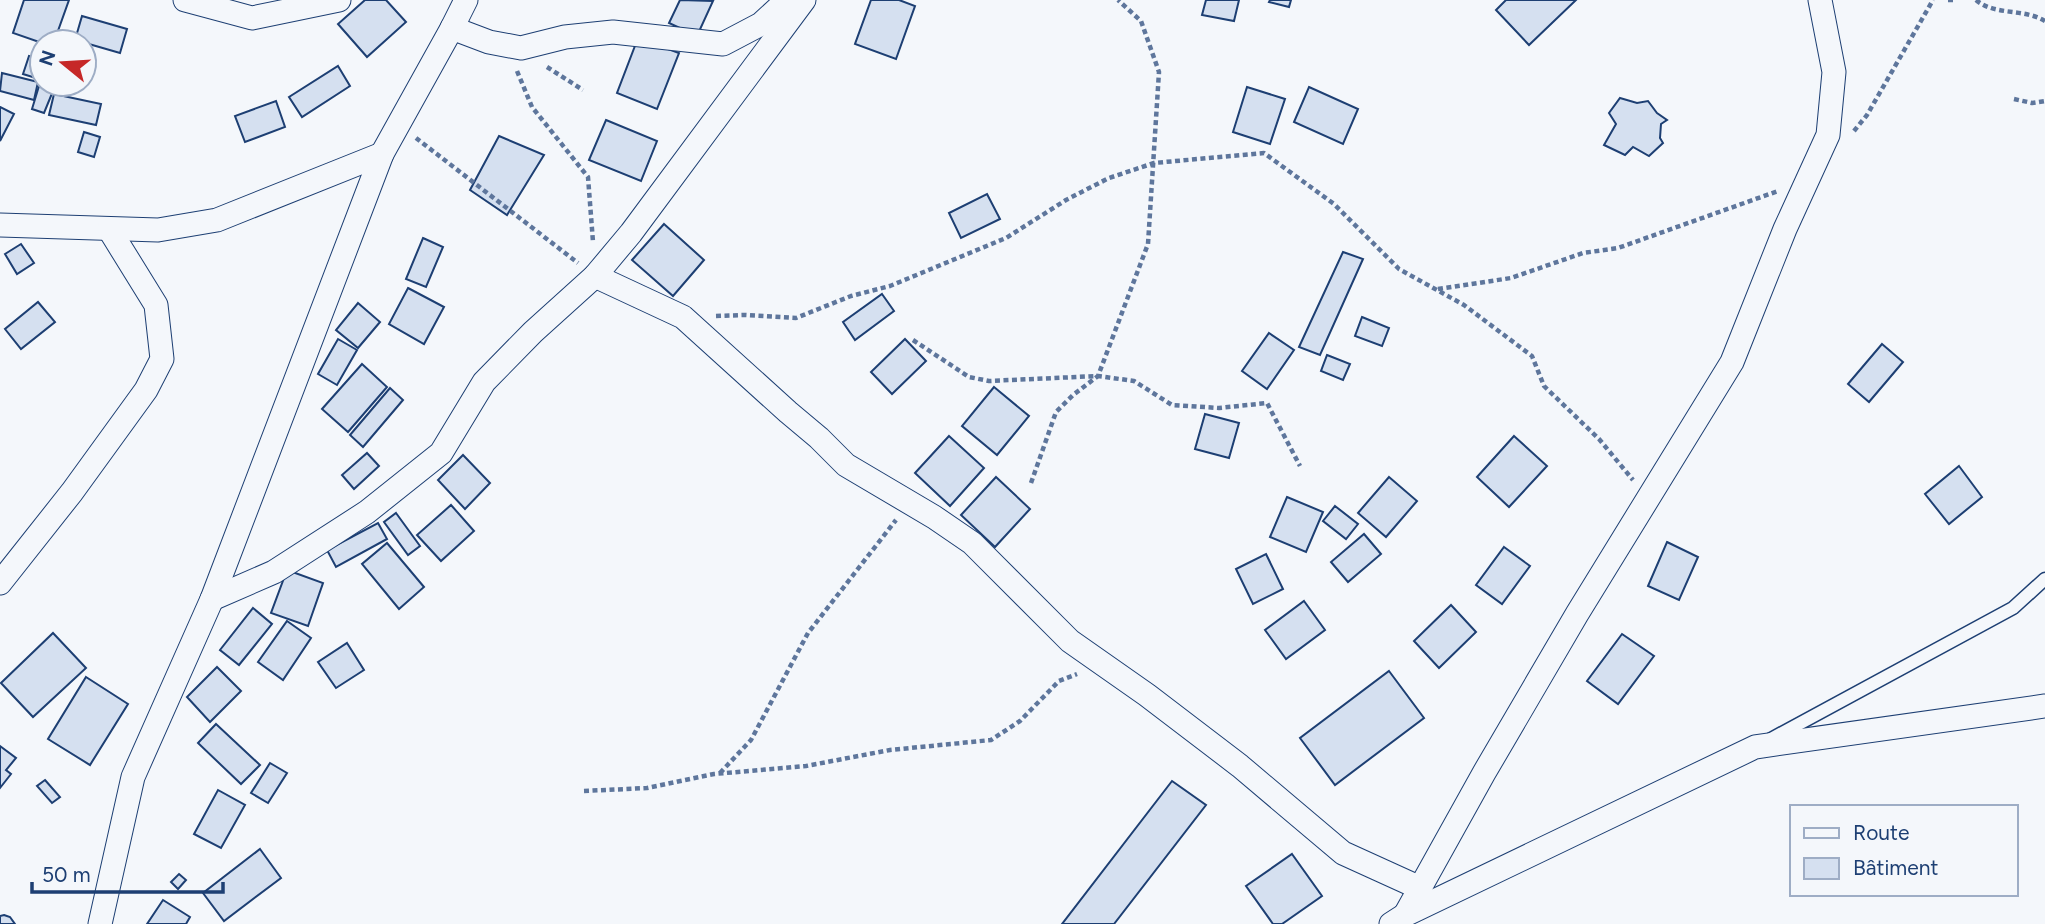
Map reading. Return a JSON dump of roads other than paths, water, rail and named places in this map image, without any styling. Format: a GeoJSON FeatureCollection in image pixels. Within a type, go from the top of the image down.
{"type":"FeatureCollection","features":[{"type":"Feature","properties":{"kind":"street"},"geometry":{"type":"LineString","coordinates":[[185,0],[252,18],[339,0]]}},
{"type":"Feature","properties":{"kind":"street"},"geometry":{"type":"LineString","coordinates":[[100,924],[133,777],[212,599],[382,154],[466,0]]}},
{"type":"Feature","properties":{"kind":"street"},"geometry":{"type":"LineString","coordinates":[[452,28],[489,42],[516,47],[565,37],[613,32],[723,44],[761,24],[787,0]]}},
{"type":"Feature","properties":{"kind":"street"},"geometry":{"type":"LineString","coordinates":[[212,599],[274,572],[367,512],[441,453],[484,382],[533,332],[595,276],[631,233],[804,0]]}},
{"type":"Feature","properties":{"kind":"street"},"geometry":{"type":"LineString","coordinates":[[1398,919],[1420,888],[1564,637],[1732,362],[1828,135],[1834,72],[1820,0]]}},
{"type":"Feature","properties":{"kind":"street"},"geometry":{"type":"LineString","coordinates":[[0,225],[158,230],[217,220],[382,154]]}},
{"type":"Feature","properties":{"kind":"street"},"geometry":{"type":"LineString","coordinates":[[0,583],[72,492],[146,390],[162,359],[156,305],[109,229]]}},
{"type":"Feature","properties":{"kind":"street"},"geometry":{"type":"LineString","coordinates":[[595,276],[683,317],[846,465],[910,502],[972,543],[1070,641],[1147,695],[1240,766],[1343,853],[1420,888]]}},
{"type":"Feature","properties":{"kind":"street"},"geometry":{"type":"LineString","coordinates":[[1398,919],[1755,747],[2045,706]]}},
{"type":"Feature","properties":{"kind":"lane"},"geometry":{"type":"LineString","coordinates":[[1755,747],[2013,608],[2045,579]]}}]}
